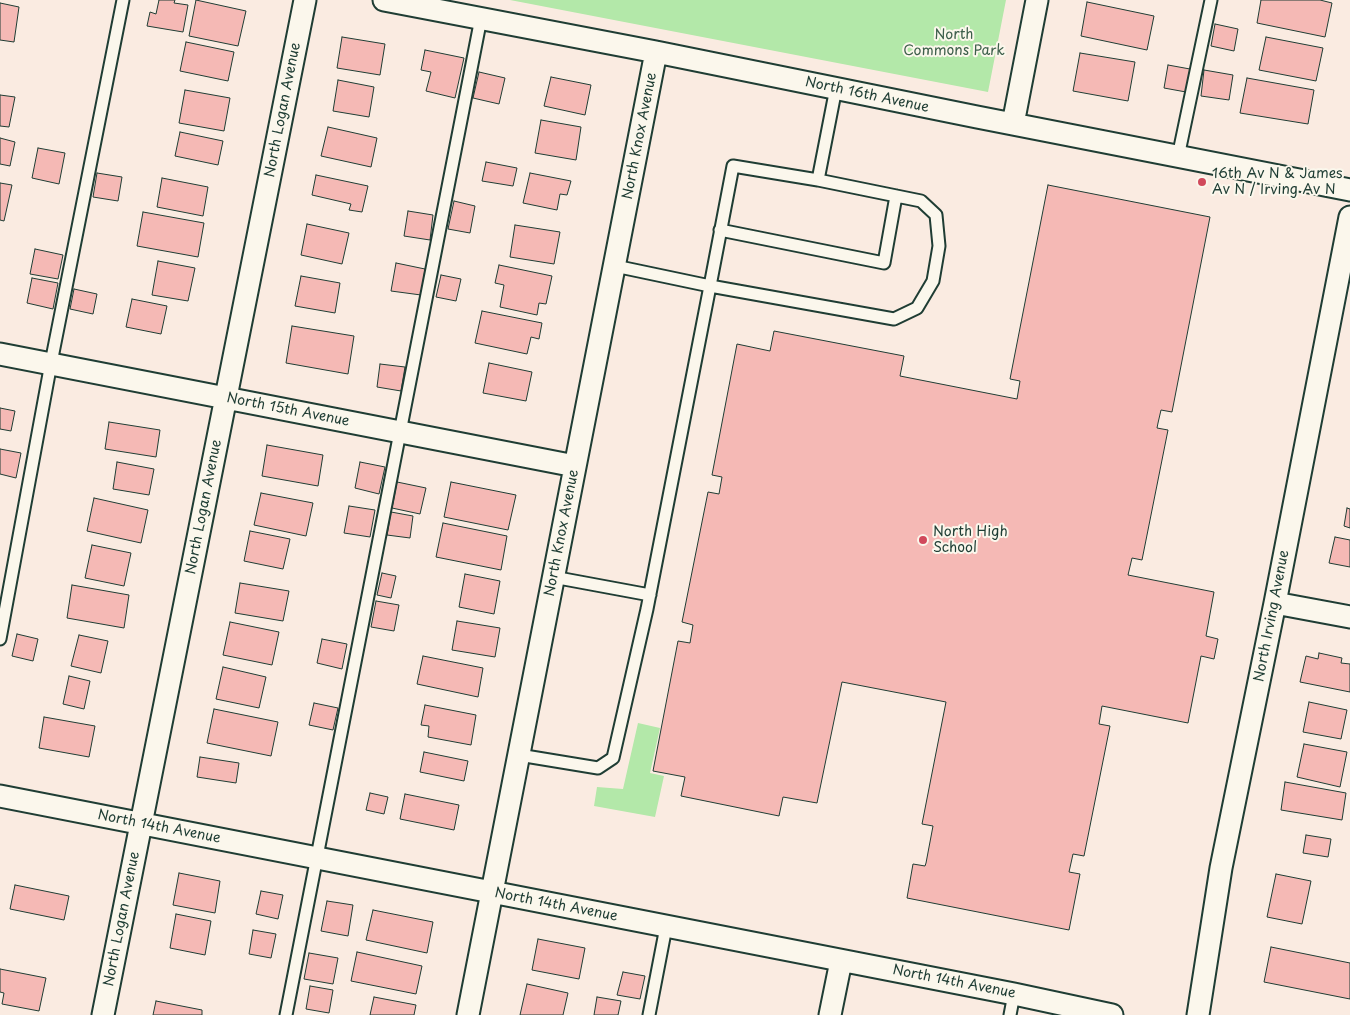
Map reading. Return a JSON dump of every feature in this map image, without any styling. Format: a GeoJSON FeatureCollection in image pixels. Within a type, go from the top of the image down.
{"type":"FeatureCollection","features":[{"type":"Feature","properties":{"kind":"street","name":"North Logan Avenue"},"geometry":{"type":"LineString","coordinates":[[103,1015],[305,0]]}},
{"type":"Feature","properties":{"kind":"street","name":"North 16th Avenue"},"geometry":{"type":"LineString","coordinates":[[384,0],[1350,190]]}},
{"type":"Feature","properties":{"kind":"street"},"geometry":{"type":"LineString","coordinates":[[1013,124],[1037,0]]}},
{"type":"Feature","properties":{"kind":"street","name":"North Knox Avenue"},"geometry":{"type":"LineString","coordinates":[[468,1015],[656,52]]}},
{"type":"Feature","properties":{"kind":"street","name":"North Irving Avenue"},"geometry":{"type":"LineString","coordinates":[[1198,1015],[1220,868],[1275,603],[1350,217]]}},
{"type":"Feature","properties":{"kind":"street","name":"North 15th Avenue"},"geometry":{"type":"LineString","coordinates":[[0,354],[575,466]]}},
{"type":"Feature","properties":{"kind":"street"},"geometry":{"type":"LineString","coordinates":[[1275,603],[1350,617]]}},
{"type":"Feature","properties":{"kind":"street","name":"North 14th Avenue"},"geometry":{"type":"LineString","coordinates":[[0,796],[842,960],[1112,1015]]}},
{"type":"Feature","properties":{"kind":"street"},"geometry":{"type":"LineString","coordinates":[[830,1015],[842,960]]}},
{"type":"Feature","properties":{"kind":"lane"},"geometry":{"type":"LineString","coordinates":[[0,639],[50,363],[122,0]]}},
{"type":"Feature","properties":{"kind":"lane"},"geometry":{"type":"LineString","coordinates":[[1178,157],[1211,0]]}},
{"type":"Feature","properties":{"kind":"lane"},"geometry":{"type":"LineString","coordinates":[[286,1015],[401,432],[480,18]]}},
{"type":"Feature","properties":{"kind":"lane"},"geometry":{"type":"LineString","coordinates":[[818,180],[836,88]]}},
{"type":"Feature","properties":{"kind":"lane"},"geometry":{"type":"LineString","coordinates":[[519,755],[598,768],[613,758],[650,594],[710,286],[720,230],[733,166],[818,180],[921,201],[936,215],[939,246],[933,281],[916,308],[894,319],[710,286],[615,266]]}},
{"type":"Feature","properties":{"kind":"lane"},"geometry":{"type":"LineString","coordinates":[[720,230],[884,262],[896,196]]}},
{"type":"Feature","properties":{"kind":"lane"},"geometry":{"type":"LineString","coordinates":[[553,578],[650,594]]}},
{"type":"Feature","properties":{"kind":"lane"},"geometry":{"type":"LineString","coordinates":[[649,1015],[666,926]]}},
{"type":"Feature","properties":{"kind":"lane"},"geometry":{"type":"LineString","coordinates":[[1010,1015],[1014,994]]}},
{"type":"Feature","properties":{"kind":"green space","name":"North Commons Park"},"geometry":{"type":"Polygon","coordinates":[[[510,0],[1006,0],[988,92],[510,0]]]}},
{"type":"Feature","properties":{"kind":"green space"},"geometry":{"type":"Polygon","coordinates":[[[638,723],[660,728],[650,773],[664,776],[655,817],[594,806],[597,787],[623,789],[638,723]]]}},
{"type":"Feature","properties":{"kind":"building"},"geometry":{"type":"Polygon","coordinates":[[[159,0],[175,0],[174,3],[188,5],[183,32],[147,26],[150,12],[156,14],[159,0]]]}},
{"type":"Feature","properties":{"kind":"building"},"geometry":{"type":"Polygon","coordinates":[[[196,0],[246,11],[238,46],[189,36],[196,0]]]}},
{"type":"Feature","properties":{"kind":"building"},"geometry":{"type":"Polygon","coordinates":[[[1261,0],[1320,0],[1332,3],[1325,37],[1257,23],[1261,0]]]}},
{"type":"Feature","properties":{"kind":"building"},"geometry":{"type":"Polygon","coordinates":[[[1087,2],[1154,16],[1147,50],[1081,36],[1087,2]]]}},
{"type":"Feature","properties":{"kind":"building"},"geometry":{"type":"Polygon","coordinates":[[[0,3],[19,7],[14,42],[0,40],[0,3]]]}},
{"type":"Feature","properties":{"kind":"building"},"geometry":{"type":"Polygon","coordinates":[[[1215,24],[1238,29],[1234,51],[1211,46],[1215,24]]]}},
{"type":"Feature","properties":{"kind":"building"},"geometry":{"type":"Polygon","coordinates":[[[342,37],[385,44],[380,75],[337,68],[342,37]]]}},
{"type":"Feature","properties":{"kind":"building"},"geometry":{"type":"Polygon","coordinates":[[[1266,37],[1323,48],[1316,81],[1259,70],[1266,37]]]}},
{"type":"Feature","properties":{"kind":"building"},"geometry":{"type":"Polygon","coordinates":[[[186,42],[234,52],[228,81],[180,71],[186,42]]]}},
{"type":"Feature","properties":{"kind":"building"},"geometry":{"type":"Polygon","coordinates":[[[425,50],[464,58],[455,98],[426,91],[431,72],[421,70],[425,50]]]}},
{"type":"Feature","properties":{"kind":"building"},"geometry":{"type":"Polygon","coordinates":[[[1080,53],[1135,62],[1128,101],[1073,91],[1080,53]]]}},
{"type":"Feature","properties":{"kind":"building"},"geometry":{"type":"Polygon","coordinates":[[[1168,65],[1190,69],[1186,92],[1164,88],[1168,65]]]}},
{"type":"Feature","properties":{"kind":"building"},"geometry":{"type":"Polygon","coordinates":[[[1204,70],[1233,75],[1229,100],[1201,96],[1204,70]]]}},
{"type":"Feature","properties":{"kind":"building"},"geometry":{"type":"Polygon","coordinates":[[[479,72],[505,78],[499,104],[473,98],[479,72]]]}},
{"type":"Feature","properties":{"kind":"building"},"geometry":{"type":"Polygon","coordinates":[[[551,77],[591,85],[585,115],[544,106],[551,77]]]}},
{"type":"Feature","properties":{"kind":"building"},"geometry":{"type":"Polygon","coordinates":[[[1247,78],[1314,90],[1308,124],[1240,113],[1247,78]]]}},
{"type":"Feature","properties":{"kind":"building"},"geometry":{"type":"Polygon","coordinates":[[[338,80],[374,87],[369,117],[333,111],[338,80]]]}},
{"type":"Feature","properties":{"kind":"building"},"geometry":{"type":"Polygon","coordinates":[[[185,90],[230,98],[224,131],[179,123],[185,90]]]}},
{"type":"Feature","properties":{"kind":"building"},"geometry":{"type":"Polygon","coordinates":[[[0,95],[15,97],[9,127],[0,126],[0,95]]]}},
{"type":"Feature","properties":{"kind":"building"},"geometry":{"type":"Polygon","coordinates":[[[541,120],[581,127],[576,160],[535,153],[541,120]]]}},
{"type":"Feature","properties":{"kind":"building"},"geometry":{"type":"Polygon","coordinates":[[[328,127],[377,138],[371,167],[321,156],[328,127]]]}},
{"type":"Feature","properties":{"kind":"building"},"geometry":{"type":"Polygon","coordinates":[[[180,132],[223,141],[218,165],[175,156],[180,132]]]}},
{"type":"Feature","properties":{"kind":"building"},"geometry":{"type":"Polygon","coordinates":[[[0,138],[15,142],[10,166],[0,164],[0,138]]]}},
{"type":"Feature","properties":{"kind":"building"},"geometry":{"type":"Polygon","coordinates":[[[38,148],[65,153],[59,184],[32,178],[38,148]]]}},
{"type":"Feature","properties":{"kind":"building"},"geometry":{"type":"Polygon","coordinates":[[[486,162],[517,168],[513,186],[482,181],[486,162]]]}},
{"type":"Feature","properties":{"kind":"building"},"geometry":{"type":"Polygon","coordinates":[[[97,173],[122,177],[118,201],[93,197],[97,173]]]}},
{"type":"Feature","properties":{"kind":"building"},"geometry":{"type":"Polygon","coordinates":[[[530,173],[571,181],[567,195],[560,194],[557,210],[523,203],[530,173]]]}},
{"type":"Feature","properties":{"kind":"building"},"geometry":{"type":"Polygon","coordinates":[[[316,175],[368,186],[362,212],[349,210],[351,204],[312,195],[316,175]]]}},
{"type":"Feature","properties":{"kind":"building"},"geometry":{"type":"Polygon","coordinates":[[[162,178],[208,187],[203,216],[157,207],[162,178]]]}},
{"type":"Feature","properties":{"kind":"building"},"geometry":{"type":"Polygon","coordinates":[[[0,183],[12,185],[4,221],[0,220],[0,183]]]}},
{"type":"Feature","properties":{"kind":"building"},"geometry":{"type":"Polygon","coordinates":[[[1048,185],[1210,217],[1172,412],[1161,410],[1157,428],[1168,430],[1142,560],[1132,558],[1128,575],[1214,592],[1206,636],[1218,639],[1214,659],[1201,656],[1188,723],[1102,706],[1099,724],[1110,726],[1084,856],[1073,854],[1069,872],[1080,874],[1069,930],[907,898],[913,864],[925,866],[926,863],[933,826],[922,824],[946,702],[842,682],[817,803],[783,797],[779,816],[681,796],[685,777],[653,771],[678,641],[690,643],[693,625],[682,622],[708,492],[719,494],[722,477],[712,475],[737,344],[770,351],[774,331],[904,356],[900,376],[1017,399],[1020,381],[1010,379],[1048,185]]]}},
{"type":"Feature","properties":{"kind":"building"},"geometry":{"type":"Polygon","coordinates":[[[454,201],[475,206],[470,233],[448,229],[454,201]]]}},
{"type":"Feature","properties":{"kind":"building"},"geometry":{"type":"Polygon","coordinates":[[[408,211],[433,215],[430,240],[404,236],[408,211]]]}},
{"type":"Feature","properties":{"kind":"building"},"geometry":{"type":"Polygon","coordinates":[[[143,212],[204,223],[198,257],[137,246],[143,212]]]}},
{"type":"Feature","properties":{"kind":"building"},"geometry":{"type":"Polygon","coordinates":[[[307,224],[349,233],[342,264],[301,255],[307,224]]]}},
{"type":"Feature","properties":{"kind":"building"},"geometry":{"type":"Polygon","coordinates":[[[515,225],[560,232],[554,264],[510,257],[515,225]]]}},
{"type":"Feature","properties":{"kind":"building"},"geometry":{"type":"Polygon","coordinates":[[[35,249],[63,255],[58,279],[30,274],[35,249]]]}},
{"type":"Feature","properties":{"kind":"building"},"geometry":{"type":"Polygon","coordinates":[[[158,261],[195,268],[188,301],[152,295],[158,261]]]}},
{"type":"Feature","properties":{"kind":"building"},"geometry":{"type":"Polygon","coordinates":[[[396,263],[425,269],[421,295],[391,291],[396,263]]]}},
{"type":"Feature","properties":{"kind":"building"},"geometry":{"type":"Polygon","coordinates":[[[499,265],[552,276],[546,304],[539,303],[537,315],[500,307],[504,285],[495,283],[499,265]]]}},
{"type":"Feature","properties":{"kind":"building"},"geometry":{"type":"Polygon","coordinates":[[[441,275],[461,279],[456,301],[436,297],[441,275]]]}},
{"type":"Feature","properties":{"kind":"building"},"geometry":{"type":"Polygon","coordinates":[[[301,276],[340,283],[335,313],[295,306],[301,276]]]}},
{"type":"Feature","properties":{"kind":"building"},"geometry":{"type":"Polygon","coordinates":[[[32,278],[58,283],[53,309],[27,303],[32,278]]]}},
{"type":"Feature","properties":{"kind":"building"},"geometry":{"type":"Polygon","coordinates":[[[74,289],[97,294],[93,314],[70,309],[74,289]]]}},
{"type":"Feature","properties":{"kind":"building"},"geometry":{"type":"Polygon","coordinates":[[[132,299],[167,306],[161,334],[126,327],[132,299]]]}},
{"type":"Feature","properties":{"kind":"building"},"geometry":{"type":"Polygon","coordinates":[[[482,311],[542,323],[539,339],[531,337],[527,354],[475,343],[482,311]]]}},
{"type":"Feature","properties":{"kind":"building"},"geometry":{"type":"Polygon","coordinates":[[[292,326],[354,336],[348,374],[286,363],[292,326]]]}},
{"type":"Feature","properties":{"kind":"building"},"geometry":{"type":"Polygon","coordinates":[[[489,363],[532,372],[526,401],[483,393],[489,363]]]}},
{"type":"Feature","properties":{"kind":"building"},"geometry":{"type":"Polygon","coordinates":[[[380,364],[405,367],[401,391],[377,387],[380,364]]]}},
{"type":"Feature","properties":{"kind":"building"},"geometry":{"type":"Polygon","coordinates":[[[0,408],[15,411],[11,431],[0,429],[0,408]]]}},
{"type":"Feature","properties":{"kind":"building"},"geometry":{"type":"Polygon","coordinates":[[[109,422],[160,430],[156,457],[105,449],[109,422]]]}},
{"type":"Feature","properties":{"kind":"building"},"geometry":{"type":"Polygon","coordinates":[[[267,445],[323,455],[318,486],[262,476],[267,445]]]}},
{"type":"Feature","properties":{"kind":"building"},"geometry":{"type":"Polygon","coordinates":[[[0,449],[21,453],[16,478],[0,474],[0,449]]]}},
{"type":"Feature","properties":{"kind":"building"},"geometry":{"type":"Polygon","coordinates":[[[117,462],[154,469],[149,495],[113,489],[117,462]]]}},
{"type":"Feature","properties":{"kind":"building"},"geometry":{"type":"Polygon","coordinates":[[[360,462],[385,467],[379,494],[355,488],[360,462]]]}},
{"type":"Feature","properties":{"kind":"building"},"geometry":{"type":"Polygon","coordinates":[[[397,482],[426,488],[420,514],[392,508],[397,482]]]}},
{"type":"Feature","properties":{"kind":"building"},"geometry":{"type":"Polygon","coordinates":[[[451,482],[516,495],[508,530],[444,517],[451,482]]]}},
{"type":"Feature","properties":{"kind":"building"},"geometry":{"type":"Polygon","coordinates":[[[261,493],[313,503],[306,536],[254,525],[261,493]]]}},
{"type":"Feature","properties":{"kind":"building"},"geometry":{"type":"Polygon","coordinates":[[[94,498],[148,510],[141,543],[87,531],[94,498]]]}},
{"type":"Feature","properties":{"kind":"building"},"geometry":{"type":"Polygon","coordinates":[[[349,506],[375,510],[370,537],[344,533],[349,506]]]}},
{"type":"Feature","properties":{"kind":"building"},"geometry":{"type":"Polygon","coordinates":[[[1347,508],[1350,509],[1350,528],[1344,526],[1347,508]]]}},
{"type":"Feature","properties":{"kind":"building"},"geometry":{"type":"Polygon","coordinates":[[[391,512],[413,516],[410,538],[387,535],[391,512]]]}},
{"type":"Feature","properties":{"kind":"building"},"geometry":{"type":"Polygon","coordinates":[[[443,523],[507,536],[501,570],[436,557],[443,523]]]}},
{"type":"Feature","properties":{"kind":"building"},"geometry":{"type":"Polygon","coordinates":[[[250,531],[290,539],[283,569],[244,561],[250,531]]]}},
{"type":"Feature","properties":{"kind":"building"},"geometry":{"type":"Polygon","coordinates":[[[1335,537],[1350,540],[1350,567],[1329,563],[1335,537]]]}},
{"type":"Feature","properties":{"kind":"building"},"geometry":{"type":"Polygon","coordinates":[[[92,545],[131,553],[124,586],[85,578],[92,545]]]}},
{"type":"Feature","properties":{"kind":"building"},"geometry":{"type":"Polygon","coordinates":[[[382,573],[396,576],[391,598],[377,595],[382,573]]]}},
{"type":"Feature","properties":{"kind":"building"},"geometry":{"type":"Polygon","coordinates":[[[465,574],[500,581],[494,614],[459,607],[465,574]]]}},
{"type":"Feature","properties":{"kind":"building"},"geometry":{"type":"Polygon","coordinates":[[[240,583],[289,591],[283,621],[235,613],[240,583]]]}},
{"type":"Feature","properties":{"kind":"building"},"geometry":{"type":"Polygon","coordinates":[[[72,585],[129,595],[124,628],[67,618],[72,585]]]}},
{"type":"Feature","properties":{"kind":"building"},"geometry":{"type":"Polygon","coordinates":[[[376,601],[399,605],[394,631],[371,627],[376,601]]]}},
{"type":"Feature","properties":{"kind":"building"},"geometry":{"type":"Polygon","coordinates":[[[457,621],[500,628],[495,657],[452,650],[457,621]]]}},
{"type":"Feature","properties":{"kind":"building"},"geometry":{"type":"Polygon","coordinates":[[[230,622],[279,632],[272,665],[223,655],[230,622]]]}},
{"type":"Feature","properties":{"kind":"building"},"geometry":{"type":"Polygon","coordinates":[[[17,634],[38,639],[33,661],[12,656],[17,634]]]}},
{"type":"Feature","properties":{"kind":"building"},"geometry":{"type":"Polygon","coordinates":[[[79,635],[108,641],[101,673],[71,666],[79,635]]]}},
{"type":"Feature","properties":{"kind":"building"},"geometry":{"type":"Polygon","coordinates":[[[322,639],[347,644],[342,669],[317,663],[322,639]]]}},
{"type":"Feature","properties":{"kind":"building"},"geometry":{"type":"Polygon","coordinates":[[[1319,653],[1342,658],[1341,663],[1350,664],[1350,692],[1300,682],[1306,656],[1318,659],[1319,653]]]}},
{"type":"Feature","properties":{"kind":"building"},"geometry":{"type":"Polygon","coordinates":[[[423,656],[483,668],[478,697],[417,684],[423,656]]]}},
{"type":"Feature","properties":{"kind":"building"},"geometry":{"type":"Polygon","coordinates":[[[223,667],[266,677],[259,708],[216,699],[223,667]]]}},
{"type":"Feature","properties":{"kind":"building"},"geometry":{"type":"Polygon","coordinates":[[[69,676],[90,681],[84,709],[63,704],[69,676]]]}},
{"type":"Feature","properties":{"kind":"building"},"geometry":{"type":"Polygon","coordinates":[[[1309,702],[1347,710],[1341,739],[1303,732],[1309,702]]]}},
{"type":"Feature","properties":{"kind":"building"},"geometry":{"type":"Polygon","coordinates":[[[314,703],[338,708],[333,730],[309,725],[314,703]]]}},
{"type":"Feature","properties":{"kind":"building"},"geometry":{"type":"Polygon","coordinates":[[[425,705],[476,715],[471,745],[428,737],[429,726],[421,725],[425,705]]]}},
{"type":"Feature","properties":{"kind":"building"},"geometry":{"type":"Polygon","coordinates":[[[214,709],[278,722],[271,756],[207,743],[214,709]]]}},
{"type":"Feature","properties":{"kind":"building"},"geometry":{"type":"Polygon","coordinates":[[[44,717],[95,726],[89,757],[39,748],[44,717]]]}},
{"type":"Feature","properties":{"kind":"building"},"geometry":{"type":"Polygon","coordinates":[[[1304,744],[1347,752],[1340,787],[1297,777],[1304,744]]]}},
{"type":"Feature","properties":{"kind":"building"},"geometry":{"type":"Polygon","coordinates":[[[424,752],[468,761],[464,781],[420,772],[424,752]]]}},
{"type":"Feature","properties":{"kind":"building"},"geometry":{"type":"Polygon","coordinates":[[[200,757],[239,763],[236,783],[197,777],[200,757]]]}},
{"type":"Feature","properties":{"kind":"building"},"geometry":{"type":"Polygon","coordinates":[[[1285,782],[1346,793],[1342,820],[1281,810],[1285,782]]]}},
{"type":"Feature","properties":{"kind":"building"},"geometry":{"type":"Polygon","coordinates":[[[370,793],[388,797],[384,814],[366,810],[370,793]]]}},
{"type":"Feature","properties":{"kind":"building"},"geometry":{"type":"Polygon","coordinates":[[[405,794],[459,805],[454,830],[400,819],[405,794]]]}},
{"type":"Feature","properties":{"kind":"building"},"geometry":{"type":"Polygon","coordinates":[[[1306,835],[1331,839],[1328,857],[1303,853],[1306,835]]]}},
{"type":"Feature","properties":{"kind":"building"},"geometry":{"type":"Polygon","coordinates":[[[179,873],[220,881],[215,913],[173,905],[179,873]]]}},
{"type":"Feature","properties":{"kind":"building"},"geometry":{"type":"Polygon","coordinates":[[[1276,874],[1311,881],[1302,924],[1267,917],[1276,874]]]}},
{"type":"Feature","properties":{"kind":"building"},"geometry":{"type":"Polygon","coordinates":[[[15,885],[69,896],[64,920],[10,909],[15,885]]]}},
{"type":"Feature","properties":{"kind":"building"},"geometry":{"type":"Polygon","coordinates":[[[261,891],[283,895],[278,919],[256,914],[261,891]]]}},
{"type":"Feature","properties":{"kind":"building"},"geometry":{"type":"Polygon","coordinates":[[[327,901],[353,905],[348,936],[321,931],[327,901]]]}},
{"type":"Feature","properties":{"kind":"building"},"geometry":{"type":"Polygon","coordinates":[[[373,910],[433,922],[427,953],[366,940],[373,910]]]}},
{"type":"Feature","properties":{"kind":"building"},"geometry":{"type":"Polygon","coordinates":[[[176,914],[211,921],[205,955],[170,948],[176,914]]]}},
{"type":"Feature","properties":{"kind":"building"},"geometry":{"type":"Polygon","coordinates":[[[253,930],[276,934],[271,958],[249,954],[253,930]]]}},
{"type":"Feature","properties":{"kind":"building"},"geometry":{"type":"Polygon","coordinates":[[[538,939],[585,948],[579,979],[532,970],[538,939]]]}},
{"type":"Feature","properties":{"kind":"building"},"geometry":{"type":"Polygon","coordinates":[[[1271,947],[1350,963],[1350,999],[1264,982],[1271,947]]]}},
{"type":"Feature","properties":{"kind":"building"},"geometry":{"type":"Polygon","coordinates":[[[357,952],[422,966],[416,994],[351,981],[357,952]]]}},
{"type":"Feature","properties":{"kind":"building"},"geometry":{"type":"Polygon","coordinates":[[[309,953],[338,958],[333,984],[304,979],[309,953]]]}},
{"type":"Feature","properties":{"kind":"building"},"geometry":{"type":"Polygon","coordinates":[[[0,969],[46,978],[39,1011],[2,1004],[4,993],[0,992],[0,969]]]}},
{"type":"Feature","properties":{"kind":"building"},"geometry":{"type":"Polygon","coordinates":[[[623,972],[645,976],[640,999],[617,995],[623,972]]]}},
{"type":"Feature","properties":{"kind":"building"},"geometry":{"type":"Polygon","coordinates":[[[527,984],[568,993],[563,1015],[520,1015],[527,984]]]}},
{"type":"Feature","properties":{"kind":"building"},"geometry":{"type":"Polygon","coordinates":[[[310,986],[333,990],[329,1013],[306,1009],[310,986]]]}},
{"type":"Feature","properties":{"kind":"building"},"geometry":{"type":"Polygon","coordinates":[[[374,997],[416,1005],[414,1015],[370,1015],[374,997]]]}},
{"type":"Feature","properties":{"kind":"building"},"geometry":{"type":"Polygon","coordinates":[[[597,997],[621,1001],[618,1015],[594,1015],[597,997]]]}},
{"type":"Feature","properties":{"kind":"building"},"geometry":{"type":"Polygon","coordinates":[[[156,1001],[202,1010],[202,1015],[153,1015],[156,1001]]]}},
{"type":"Feature","properties":{"kind":"place","name":"16th Av N & James Av N / Irving Av N"},"geometry":{"type":"Point","coordinates":[1202,182]}},
{"type":"Feature","properties":{"kind":"place","name":"North High School"},"geometry":{"type":"Point","coordinates":[923,540]}}]}
